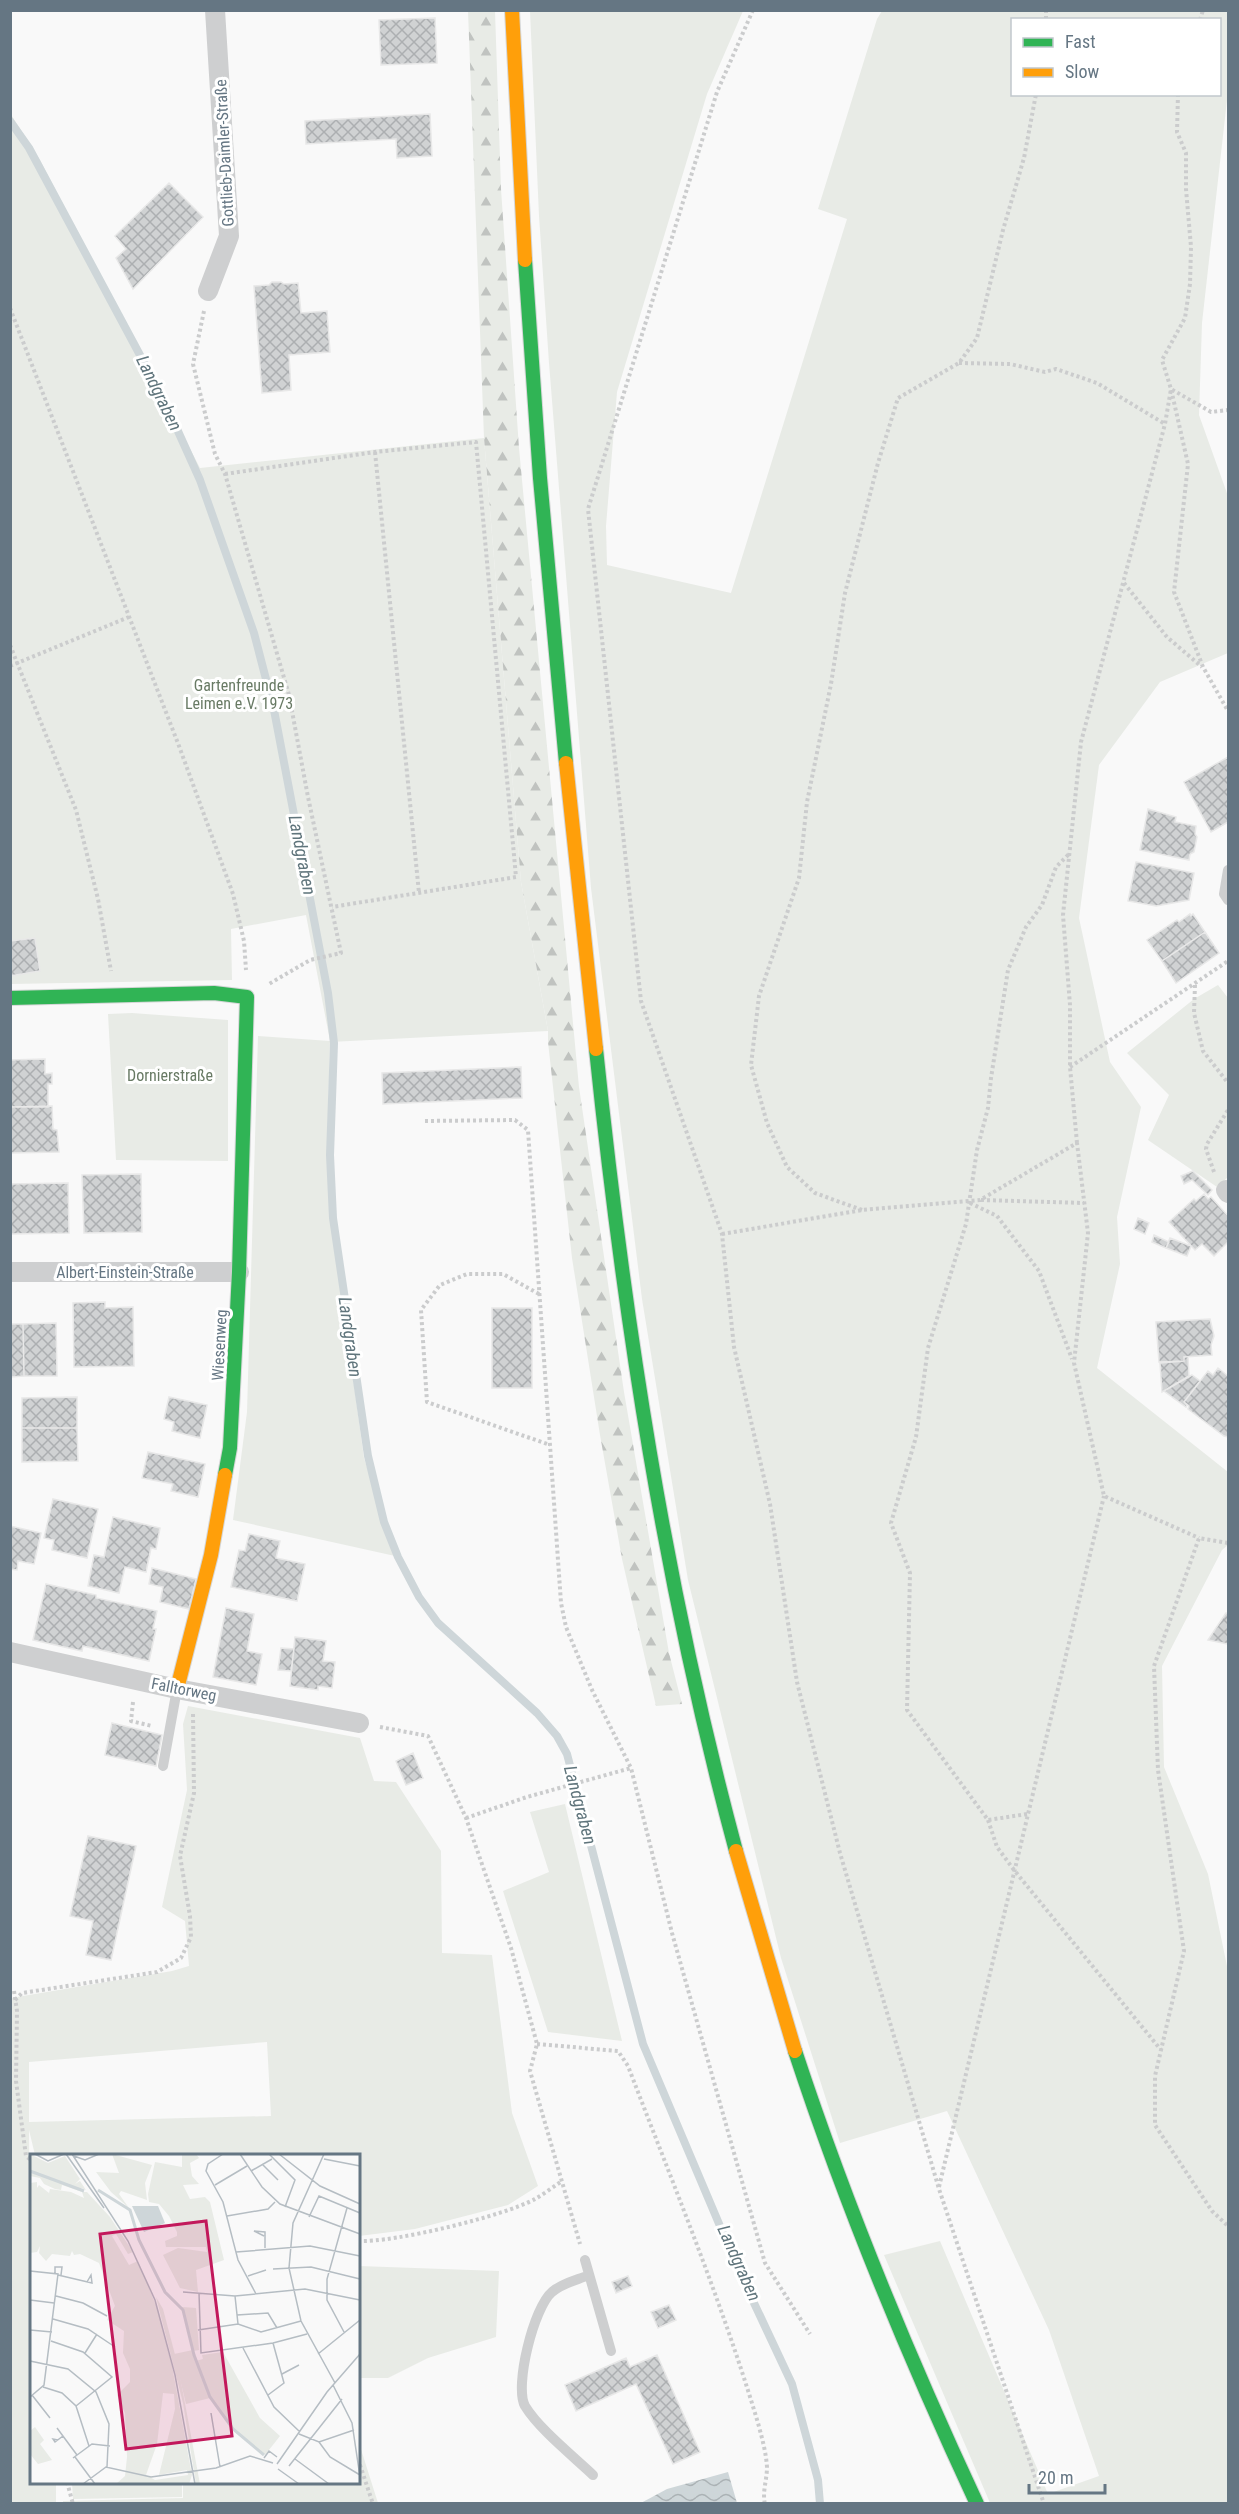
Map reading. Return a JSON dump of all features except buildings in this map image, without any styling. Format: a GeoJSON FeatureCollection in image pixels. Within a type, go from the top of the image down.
{"type":"FeatureCollection","features":[{"type":"Feature","properties":{"kind":"main road"},"geometry":{"type":"LineString","coordinates":[[512,10],[519,192],[567,786],[619,1257],[663,1525],[693,1678],[736,1855],[784,2015],[857,2231],[925,2394],[977,2504]]}},
{"type":"Feature","properties":{"kind":"main road"},"geometry":{"type":"LineString","coordinates":[[10,998],[214,993],[247,997]]}},
{"type":"Feature","properties":{"kind":"main road","name":"Wiesenweg"},"geometry":{"type":"LineString","coordinates":[[185,1690],[230,1448],[239,1272],[247,997]]}},
{"type":"Feature","properties":{"kind":"street","name":"Gottlieb-Daimler-Straße"},"geometry":{"type":"LineString","coordinates":[[208,291],[229,236],[216,10]]}},
{"type":"Feature","properties":{"kind":"street","name":"Albert-Einstein-Straße"},"geometry":{"type":"LineString","coordinates":[[10,1272],[239,1272]]}},
{"type":"Feature","properties":{"kind":"street","name":"Falltorweg"},"geometry":{"type":"LineString","coordinates":[[10,1652],[185,1690],[359,1723]]}},
{"type":"Feature","properties":{"kind":"lane"},"geometry":{"type":"LineString","coordinates":[[1228,870],[1224,894],[1228,900]]}},
{"type":"Feature","properties":{"kind":"lane"},"geometry":{"type":"LineString","coordinates":[[163,1766],[170,1730],[185,1690]]}},
{"type":"Feature","properties":{"kind":"lane"},"geometry":{"type":"LineString","coordinates":[[585,2260],[611,2351]]}},
{"type":"Feature","properties":{"kind":"lane"},"geometry":{"type":"LineString","coordinates":[[589,2275],[562,2286],[546,2298],[532,2333],[521,2389],[524,2403],[532,2416],[593,2475]]}},
{"type":"Feature","properties":{"kind":"path"},"geometry":{"type":"LineString","coordinates":[[753,10],[717,93],[588,509],[641,1001],[722,1234],[734,1347],[770,1504],[797,1682],[840,1852],[939,2189],[1044,2504]]}},
{"type":"Feature","properties":{"kind":"path"},"geometry":{"type":"LineString","coordinates":[[862,1210],[815,1194],[787,1167],[767,1123],[751,1065],[759,996],[799,878],[807,802],[831,684],[845,593],[878,463],[898,398],[959,363],[977,338],[1003,230],[1024,158],[1036,96]]}},
{"type":"Feature","properties":{"kind":"path"},"geometry":{"type":"LineString","coordinates":[[1178,96],[1177,132],[1186,153],[1186,189],[1191,247],[1190,284],[1185,318],[1162,360],[1172,389],[1188,464],[1174,592],[1203,667],[1228,711]]}},
{"type":"Feature","properties":{"kind":"path"},"geometry":{"type":"LineString","coordinates":[[10,308],[179,746],[233,894],[244,940],[247,997],[310,960],[341,953],[289,695],[225,474],[215,454],[193,364],[208,291]]}},
{"type":"Feature","properties":{"kind":"path"},"geometry":{"type":"LineString","coordinates":[[959,363],[1010,364],[1045,372],[1056,369],[1098,383],[1165,424]]}},
{"type":"Feature","properties":{"kind":"path"},"geometry":{"type":"LineString","coordinates":[[1172,389],[1211,412],[1228,410]]}},
{"type":"Feature","properties":{"kind":"path"},"geometry":{"type":"LineString","coordinates":[[1074,1363],[1088,1233],[1070,1067],[1070,1005],[1063,915],[1081,742],[1165,424],[1172,389]]}},
{"type":"Feature","properties":{"kind":"path"},"geometry":{"type":"LineString","coordinates":[[225,474],[375,452],[476,442],[516,877],[332,907]]}},
{"type":"Feature","properties":{"kind":"path"},"geometry":{"type":"LineString","coordinates":[[375,452],[419,893]]}},
{"type":"Feature","properties":{"kind":"path"},"geometry":{"type":"LineString","coordinates":[[1123,582],[1167,637],[1203,667]]}},
{"type":"Feature","properties":{"kind":"path"},"geometry":{"type":"LineString","coordinates":[[10,666],[129,617]]}},
{"type":"Feature","properties":{"kind":"path"},"geometry":{"type":"LineString","coordinates":[[10,645],[76,810],[98,899],[116,995]]}},
{"type":"Feature","properties":{"kind":"path"},"geometry":{"type":"LineString","coordinates":[[1070,853],[1056,867],[1042,905],[1026,927],[1008,970],[988,1108],[977,1150],[966,1224],[928,1348],[916,1437],[891,1523],[910,1573],[907,1710],[988,1820],[997,1847],[1014,1870],[1161,2050]]}},
{"type":"Feature","properties":{"kind":"path"},"geometry":{"type":"LineString","coordinates":[[1070,1067],[1228,961]]}},
{"type":"Feature","properties":{"kind":"path"},"geometry":{"type":"LineString","coordinates":[[1195,984],[1194,1013],[1203,1052],[1228,1083]]}},
{"type":"Feature","properties":{"kind":"path"},"geometry":{"type":"LineString","coordinates":[[1227,1191],[1216,1175],[1206,1149],[1208,1138],[1228,1110]]}},
{"type":"Feature","properties":{"kind":"path"},"geometry":{"type":"LineString","coordinates":[[425,1121],[515,1120],[528,1130],[561,1603],[566,1628],[592,1690],[631,1768],[672,1933],[765,2263],[810,2334]]}},
{"type":"Feature","properties":{"kind":"path"},"geometry":{"type":"LineString","coordinates":[[722,1234],[862,1210],[970,1203],[980,1200],[1077,1143]]}},
{"type":"Feature","properties":{"kind":"path"},"geometry":{"type":"LineString","coordinates":[[980,1200],[1085,1203]]}},
{"type":"Feature","properties":{"kind":"path"},"geometry":{"type":"LineString","coordinates":[[939,2189],[1104,1496],[1074,1363],[1039,1271],[997,1216],[970,1203]]}},
{"type":"Feature","properties":{"kind":"path"},"geometry":{"type":"LineString","coordinates":[[539,1294],[503,1274],[467,1274],[440,1285],[421,1310],[427,1402],[550,1445]]}},
{"type":"Feature","properties":{"kind":"path"},"geometry":{"type":"LineString","coordinates":[[1104,1496],[1199,1538],[1228,1543]]}},
{"type":"Feature","properties":{"kind":"path"},"geometry":{"type":"LineString","coordinates":[[1199,1538],[1154,1666],[1158,1770],[1184,1951],[1155,2076],[1155,2125],[1212,2211],[1228,2226]]}},
{"type":"Feature","properties":{"kind":"path"},"geometry":{"type":"LineString","coordinates":[[136,1680],[131,1720],[170,1730]]}},
{"type":"Feature","properties":{"kind":"path"},"geometry":{"type":"LineString","coordinates":[[15,2000],[22,1993],[157,1972],[181,1958],[191,1937],[190,1916],[180,1856],[194,1793],[185,1690]]}},
{"type":"Feature","properties":{"kind":"path"},"geometry":{"type":"LineString","coordinates":[[359,1723],[428,1736],[466,1818],[511,1948],[537,2044],[530,2071],[585,2260]]}},
{"type":"Feature","properties":{"kind":"path"},"geometry":{"type":"LineString","coordinates":[[466,1818],[527,1797],[631,1768]]}},
{"type":"Feature","properties":{"kind":"path"},"geometry":{"type":"LineString","coordinates":[[988,1820],[1027,1814]]}},
{"type":"Feature","properties":{"kind":"path"},"geometry":{"type":"LineString","coordinates":[[14,1991],[16,2081],[26,2156],[30,2159]]}},
{"type":"Feature","properties":{"kind":"path"},"geometry":{"type":"LineString","coordinates":[[537,2044],[618,2051],[628,2066],[706,2273],[757,2420],[765,2449],[767,2470],[765,2504]]}},
{"type":"Feature","properties":{"kind":"path"},"geometry":{"type":"LineString","coordinates":[[360,2241],[407,2236],[502,2212],[533,2200],[562,2181]]}},
{"type":"Feature","properties":{"kind":"path"},"geometry":{"type":"LineString","coordinates":[[360,2465],[373,2504]]}},
{"type":"Feature","properties":{"kind":"path"},"geometry":{"type":"LineString","coordinates":[[67,2484],[72,2504]]}},
{"type":"Feature","properties":{"kind":"green space"},"geometry":{"type":"Polygon","coordinates":[[[468,11],[495,11],[501,189],[519,448],[579,1087],[624,1392],[669,1653],[682,1704],[656,1706],[622,1559],[572,1258],[548,1031],[521,882],[484,438],[468,11]]]}},
{"type":"Feature","properties":{"kind":"green space"},"geometry":{"type":"Polygon","coordinates":[[[530,11],[743,11],[707,94],[617,392],[606,526],[607,565],[731,593],[847,219],[818,209],[877,19],[882,11],[1228,11],[1228,91],[1202,323],[1199,415],[1228,496],[1228,653],[1160,682],[1099,765],[1079,918],[1110,1062],[1141,1107],[1117,1217],[1120,1264],[1097,1368],[1228,1472],[1228,1545],[1222,1550],[1162,1666],[1164,1767],[1208,1874],[1228,1971],[1228,2503],[990,2503],[884,2255],[940,2241],[1048,2494],[1099,2476],[1049,2330],[947,2111],[840,2143],[781,1958],[688,1580],[642,1299],[591,888],[539,216],[530,11]]]}},
{"type":"Feature","properties":{"kind":"green space","name":"Gartenfreunde Leimen e.V. 1973"},"geometry":{"type":"Polygon","coordinates":[[[10,113],[40,160],[200,468],[484,438],[521,882],[548,1031],[330,1042],[327,1153],[331,1218],[364,1458],[395,1556],[233,1520],[247,1412],[258,1036],[330,1041],[306,915],[231,929],[232,980],[11,984],[10,113]]]}},
{"type":"Feature","properties":{"kind":"green space"},"geometry":{"type":"Polygon","coordinates":[[[1218,985],[1228,998],[1228,1177],[1217,1187],[1148,1140],[1169,1095],[1127,1053],[1194,999],[1218,985]]]}},
{"type":"Feature","properties":{"kind":"green space","name":"Dornierstraße"},"geometry":{"type":"Polygon","coordinates":[[[132,1013],[228,1020],[228,1161],[116,1160],[108,1014],[132,1013]]]}},
{"type":"Feature","properties":{"kind":"green space"},"geometry":{"type":"Polygon","coordinates":[[[188,1706],[360,1738],[374,1781],[396,1782],[441,1851],[442,1953],[492,1955],[512,2113],[538,2186],[508,2205],[415,2229],[360,2236],[360,2154],[35,2154],[29,2130],[30,2484],[56,2484],[56,2503],[11,2503],[11,1998],[172,1971],[189,1966],[185,1921],[162,1907],[187,1790],[183,1724],[188,1706]],[[267,2042],[29,2062],[29,2122],[271,2116],[267,2042]]]}},
{"type":"Feature","properties":{"kind":"green space"},"geometry":{"type":"Polygon","coordinates":[[[565,1804],[622,2041],[548,2032],[503,1891],[549,1872],[530,1812],[565,1804]]]}},
{"type":"Feature","properties":{"kind":"green space"},"geometry":{"type":"Polygon","coordinates":[[[360,2266],[499,2271],[496,2337],[428,2358],[388,2378],[360,2378],[360,2266]]]}},
{"type":"Feature","properties":{"kind":"green space"},"geometry":{"type":"Polygon","coordinates":[[[360,2446],[378,2503],[63,2503],[63,2501],[183,2498],[183,2484],[360,2484],[360,2446]]]}},
{"type":"Feature","properties":{"kind":"green space"},"geometry":{"type":"Polygon","coordinates":[[[72,2484],[182,2484],[182,2497],[73,2499],[72,2484]]]}},
{"type":"Feature","properties":{"kind":"water"},"geometry":{"type":"Polygon","coordinates":[[[728,2472],[737,2503],[641,2503],[667,2489],[728,2472]]]}},
{"type":"Feature","properties":{"kind":"waterway","name":"Landgraben"},"geometry":{"type":"LineString","coordinates":[[10,121],[29,148],[163,398],[200,480],[254,633],[274,710],[328,993],[334,1043],[330,1155],[333,1218],[368,1456],[384,1522],[398,1557],[419,1597],[438,1623],[537,1713],[557,1736],[567,1754],[643,2044],[739,2271],[792,2384],[818,2480],[820,2504]]}},
{"type":"Feature","properties":{"kind":"traffic: fast"},"geometry":{"type":"LineString","coordinates":[[525,260],[540,478],[566,763]]}},
{"type":"Feature","properties":{"kind":"traffic: fast"},"geometry":{"type":"LineString","coordinates":[[10,998],[214,993],[247,997],[239,1272],[230,1448],[225,1475]]}},
{"type":"Feature","properties":{"kind":"traffic: fast"},"geometry":{"type":"LineString","coordinates":[[596,1049],[620,1251],[650,1453],[688,1653],[736,1851]]}},
{"type":"Feature","properties":{"kind":"traffic: fast"},"geometry":{"type":"LineString","coordinates":[[795,2051],[835,2166],[879,2280],[977,2504]]}},
{"type":"Feature","properties":{"kind":"traffic: slow"},"geometry":{"type":"LineString","coordinates":[[512,10],[525,260]]}},
{"type":"Feature","properties":{"kind":"traffic: slow"},"geometry":{"type":"LineString","coordinates":[[566,763],[596,1049]]}},
{"type":"Feature","properties":{"kind":"traffic: slow"},"geometry":{"type":"LineString","coordinates":[[177,1689],[211,1555],[225,1475]]}},
{"type":"Feature","properties":{"kind":"traffic: slow"},"geometry":{"type":"LineString","coordinates":[[736,1851],[795,2051]]}}]}
